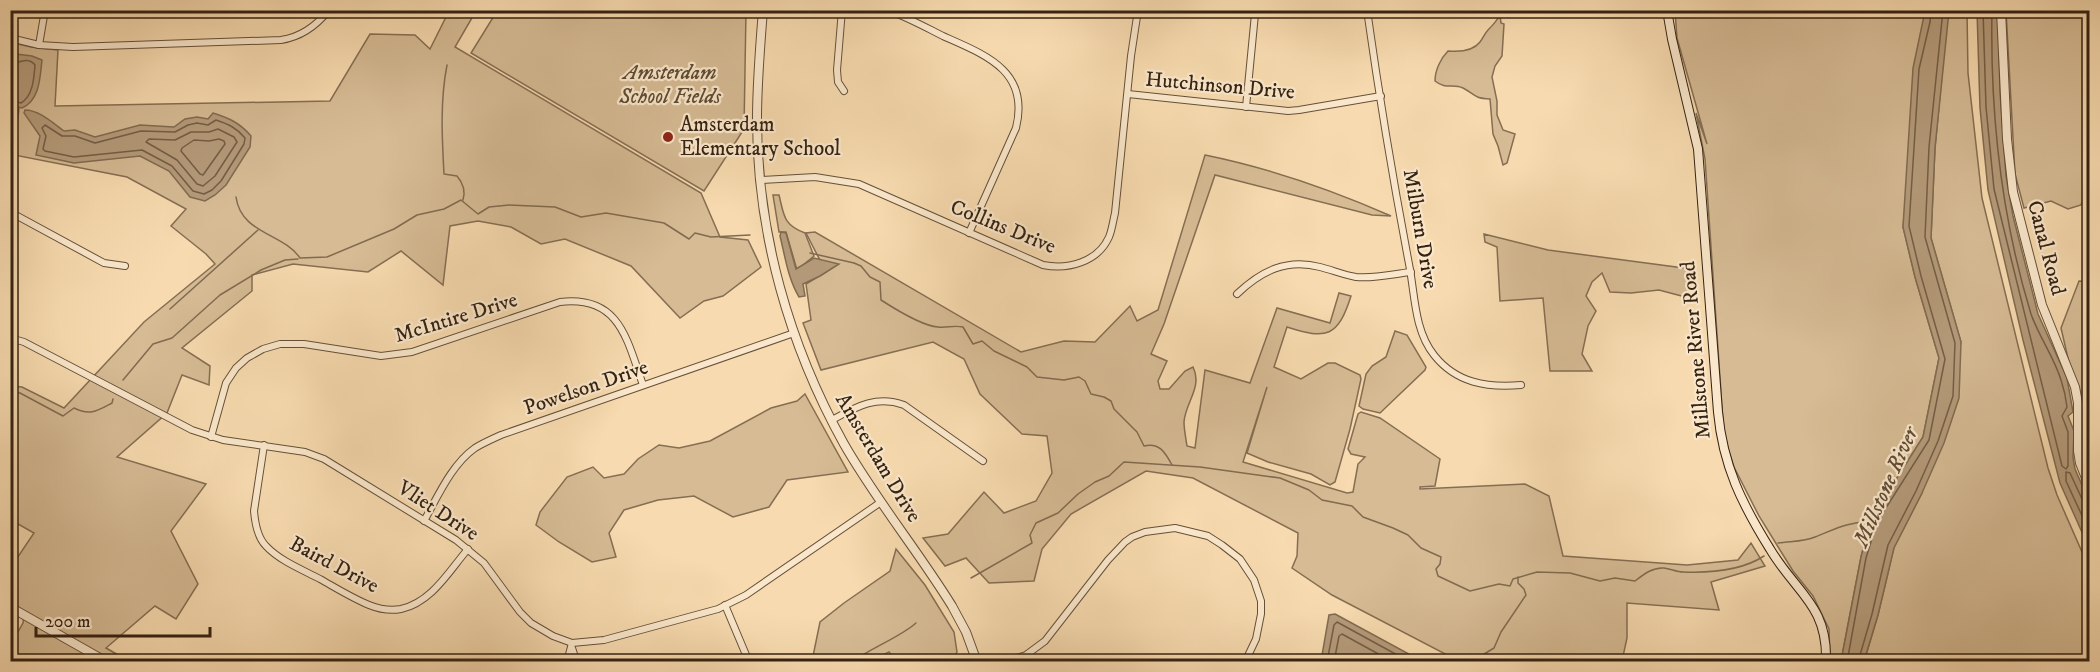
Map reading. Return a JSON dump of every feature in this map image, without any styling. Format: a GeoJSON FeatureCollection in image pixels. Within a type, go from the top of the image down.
{"type":"FeatureCollection","features":[{"type":"Feature","properties":{"kind":"main road","name":"Millstone River Road"},"geometry":{"type":"LineString","coordinates":[[1668,10],[1672,39],[1698,149],[1718,412],[1723,450],[1737,490],[1770,549],[1819,616],[1825,635],[1826,662]]}},
{"type":"Feature","properties":{"kind":"street"},"geometry":{"type":"LineString","coordinates":[[39,45],[45,10]]}},
{"type":"Feature","properties":{"kind":"street"},"geometry":{"type":"LineString","coordinates":[[10,38],[39,45],[73,47],[281,40],[310,29],[329,10]]}},
{"type":"Feature","properties":{"kind":"street","name":"Amsterdam Drive"},"geometry":{"type":"LineString","coordinates":[[763,10],[757,97],[760,180],[772,255],[794,333],[814,383],[845,445],[952,606],[966,632],[976,662]]}},
{"type":"Feature","properties":{"kind":"street"},"geometry":{"type":"LineString","coordinates":[[842,10],[837,70],[838,82],[844,91]]}},
{"type":"Feature","properties":{"kind":"street"},"geometry":{"type":"LineString","coordinates":[[887,10],[988,56],[1001,66],[1014,85],[1019,102],[1016,128],[969,233]]}},
{"type":"Feature","properties":{"kind":"street","name":"Collins Drive"},"geometry":{"type":"LineString","coordinates":[[760,180],[815,177],[852,182],[873,189],[1030,261],[1054,267],[1068,267],[1082,262],[1097,252],[1109,236],[1115,213],[1138,10]]}},
{"type":"Feature","properties":{"kind":"street","name":"Milburn Drive"},"geometry":{"type":"LineString","coordinates":[[1367,10],[1423,337],[1440,362],[1470,382],[1492,386],[1521,385]]}},
{"type":"Feature","properties":{"kind":"street","name":"Canal Road"},"geometry":{"type":"LineString","coordinates":[[2001,10],[2007,139],[2013,192],[2042,305],[2075,387],[2078,403],[2079,457],[2090,488]]}},
{"type":"Feature","properties":{"kind":"street"},"geometry":{"type":"LineString","coordinates":[[1246,107],[1255,15]]}},
{"type":"Feature","properties":{"kind":"street","name":"Hutchinson Drive"},"geometry":{"type":"LineString","coordinates":[[1128,94],[1246,107],[1299,110],[1381,96]]}},
{"type":"Feature","properties":{"kind":"street"},"geometry":{"type":"LineString","coordinates":[[10,213],[104,263],[125,266]]}},
{"type":"Feature","properties":{"kind":"street"},"geometry":{"type":"LineString","coordinates":[[1237,294],[1265,272],[1287,264],[1311,264],[1365,278],[1411,272]]}},
{"type":"Feature","properties":{"kind":"street","name":"McIntire Drive"},"geometry":{"type":"LineString","coordinates":[[211,437],[226,383],[236,368],[247,358],[263,349],[280,344],[304,344],[381,356],[412,352],[575,300],[596,304],[611,315],[623,333],[643,385]]}},
{"type":"Feature","properties":{"kind":"street","name":"Powelson Drive"},"geometry":{"type":"LineString","coordinates":[[423,521],[454,471],[476,447],[501,435],[794,333]]}},
{"type":"Feature","properties":{"kind":"street","name":"Vliet Drive"},"geometry":{"type":"LineString","coordinates":[[10,338],[24,342],[192,430],[211,437],[305,452],[324,459],[468,549],[484,563],[520,612],[531,623],[572,645],[604,640],[703,614],[725,605],[746,595],[881,502]]}},
{"type":"Feature","properties":{"kind":"street"},"geometry":{"type":"LineString","coordinates":[[832,420],[870,402],[896,402],[904,405],[983,461]]}},
{"type":"Feature","properties":{"kind":"street","name":"Baird Drive"},"geometry":{"type":"LineString","coordinates":[[264,445],[254,511],[255,522],[262,541],[284,559],[356,599],[371,606],[386,609],[399,609],[419,602],[440,584],[468,549]]}},
{"type":"Feature","properties":{"kind":"street"},"geometry":{"type":"LineString","coordinates":[[1004,662],[1026,656],[1045,641],[1108,560],[1125,542],[1145,532],[1175,528],[1208,536],[1222,544],[1240,560],[1254,580],[1261,602],[1261,614],[1256,639],[1245,662]]}},
{"type":"Feature","properties":{"kind":"street"},"geometry":{"type":"LineString","coordinates":[[725,605],[749,662]]}},
{"type":"Feature","properties":{"kind":"street"},"geometry":{"type":"LineString","coordinates":[[10,607],[107,662]]}},
{"type":"Feature","properties":{"kind":"street"},"geometry":{"type":"LineString","coordinates":[[567,662],[572,645]]}},
{"type":"Feature","properties":{"kind":"street"},"geometry":{"type":"LineString","coordinates":[[572,645],[573,662]]}},
{"type":"Feature","properties":{"kind":"green space"},"geometry":{"type":"Polygon","coordinates":[[[449,11],[476,11],[455,47],[701,193],[720,237],[748,240],[761,267],[723,296],[704,301],[680,318],[631,266],[565,239],[541,244],[511,227],[478,221],[450,226],[443,285],[401,251],[368,272],[293,264],[252,275],[252,291],[182,348],[210,366],[209,385],[182,375],[167,413],[117,457],[206,484],[171,531],[198,584],[176,619],[155,606],[106,648],[129,661],[11,661],[11,644],[23,623],[24,616],[11,608],[11,567],[34,533],[11,520],[11,386],[22,387],[64,408],[144,322],[215,264],[171,226],[186,209],[127,177],[14,155],[19,108],[11,105],[10,42],[58,50],[55,106],[330,101],[370,34],[415,35],[430,49],[449,11]]]}},
{"type":"Feature","properties":{"kind":"green space","name":"Amsterdam School Fields"},"geometry":{"type":"Polygon","coordinates":[[[497,11],[746,11],[744,129],[704,191],[471,53],[497,11]]]}},
{"type":"Feature","properties":{"kind":"green space"},"geometry":{"type":"Polygon","coordinates":[[[1675,11],[1925,11],[1903,227],[1939,358],[1923,437],[1871,519],[1861,557],[1841,661],[1830,661],[1829,629],[1813,596],[1793,571],[1759,516],[1734,467],[1724,436],[1705,159],[1696,113],[1707,144],[1677,38],[1675,11]]]}},
{"type":"Feature","properties":{"kind":"green space"},"geometry":{"type":"Polygon","coordinates":[[[1948,11],[1967,11],[1968,73],[1982,198],[2048,468],[2057,495],[2089,568],[2089,661],[1864,662],[1894,547],[1922,493],[1961,342],[1931,238],[1935,148],[1948,11]]]}},
{"type":"Feature","properties":{"kind":"green space"},"geometry":{"type":"Polygon","coordinates":[[[2006,11],[2089,11],[2089,182],[2081,205],[2068,209],[2051,201],[2024,208],[2015,174],[2006,11]]]}},
{"type":"Feature","properties":{"kind":"green space"},"geometry":{"type":"Polygon","coordinates":[[[1500,15],[1501,23],[1504,24],[1502,56],[1495,66],[1492,77],[1497,101],[1497,115],[1503,130],[1515,134],[1507,163],[1503,165],[1493,134],[1490,99],[1477,97],[1463,88],[1443,85],[1435,81],[1439,64],[1448,51],[1466,50],[1477,45],[1500,15]]]}},
{"type":"Feature","properties":{"kind":"green space"},"geometry":{"type":"Polygon","coordinates":[[[1205,155],[1253,166],[1300,181],[1391,216],[1372,215],[1215,175],[1164,324],[1151,354],[1167,361],[1158,381],[1160,389],[1169,389],[1185,371],[1193,367],[1196,374],[1195,388],[1184,422],[1187,446],[1195,448],[1205,370],[1250,383],[1277,308],[1330,323],[1339,293],[1351,296],[1336,327],[1321,334],[1287,327],[1274,367],[1301,379],[1328,363],[1335,363],[1360,375],[1350,429],[1335,482],[1330,485],[1311,474],[1268,462],[1247,453],[1267,387],[1243,462],[1347,493],[1353,492],[1358,464],[1365,457],[1351,454],[1348,449],[1358,414],[1361,412],[1380,418],[1440,459],[1435,486],[1420,487],[1420,489],[1525,484],[1549,496],[1563,556],[1687,565],[1738,560],[1751,543],[1765,566],[1711,582],[1719,610],[1627,603],[1627,638],[1622,661],[1454,661],[1455,659],[1332,595],[1292,568],[1297,556],[1298,533],[1193,478],[1146,471],[1071,514],[1042,549],[1034,581],[989,583],[966,558],[945,566],[923,538],[948,534],[984,492],[1004,513],[1036,501],[1052,473],[1047,436],[1022,434],[980,394],[964,359],[933,342],[821,370],[803,323],[811,320],[806,284],[826,272],[806,233],[815,232],[1021,352],[1064,341],[1095,342],[1130,306],[1137,321],[1158,310],[1205,155]]]}},
{"type":"Feature","properties":{"kind":"green space"},"geometry":{"type":"Polygon","coordinates":[[[773,195],[779,195],[788,223],[805,233],[814,256],[797,270],[786,232],[779,232],[773,195]]]}},
{"type":"Feature","properties":{"kind":"green space"},"geometry":{"type":"Polygon","coordinates":[[[1484,234],[1548,250],[1691,269],[1695,288],[1693,299],[1659,290],[1631,293],[1610,292],[1602,273],[1592,282],[1586,296],[1596,311],[1588,326],[1582,354],[1592,371],[1550,371],[1543,298],[1500,301],[1497,247],[1485,242],[1484,234]]]}},
{"type":"Feature","properties":{"kind":"green space"},"geometry":{"type":"Polygon","coordinates":[[[2079,281],[2089,282],[2089,431],[2085,432],[2061,328],[2079,281]]]}},
{"type":"Feature","properties":{"kind":"green space"},"geometry":{"type":"Polygon","coordinates":[[[1395,331],[1407,335],[1426,367],[1425,370],[1380,413],[1363,409],[1359,406],[1366,374],[1372,366],[1386,357],[1395,331]]]}},
{"type":"Feature","properties":{"kind":"green space"},"geometry":{"type":"Polygon","coordinates":[[[805,394],[848,472],[787,480],[769,507],[733,517],[694,496],[658,500],[624,510],[609,533],[616,557],[592,562],[536,525],[540,512],[567,477],[593,467],[604,478],[624,474],[638,459],[659,445],[679,448],[710,441],[771,408],[797,401],[805,394]]]}},
{"type":"Feature","properties":{"kind":"green space"},"geometry":{"type":"Polygon","coordinates":[[[896,549],[925,585],[954,632],[957,652],[953,661],[897,661],[889,652],[871,661],[812,661],[820,622],[890,571],[896,549]]]}},
{"type":"Feature","properties":{"kind":"water"},"geometry":{"type":"Polygon","coordinates":[[[1925,11],[1949,11],[1935,148],[1931,238],[1961,342],[1959,398],[1944,443],[1894,548],[1864,661],[1841,661],[1861,557],[1871,519],[1923,437],[1939,358],[1903,227],[1913,68],[1925,11]]]}},
{"type":"Feature","properties":{"kind":"water"},"geometry":{"type":"Polygon","coordinates":[[[1977,11],[1998,11],[2000,92],[2006,176],[2013,216],[2038,314],[2067,378],[2073,412],[2068,416],[2074,431],[2073,458],[2075,469],[2089,501],[2089,548],[2060,483],[2023,340],[1988,190],[1980,108],[1977,11]]]}},
{"type":"Feature","properties":{"kind":"water"},"geometry":{"type":"Polygon","coordinates":[[[16,54],[42,60],[36,94],[22,108],[11,105],[11,60],[16,54]]]}},
{"type":"Feature","properties":{"kind":"water"},"geometry":{"type":"Polygon","coordinates":[[[25,110],[41,115],[64,131],[75,130],[95,137],[140,125],[174,127],[185,119],[197,117],[208,119],[213,113],[243,128],[251,136],[250,147],[226,185],[205,201],[190,197],[169,171],[140,156],[74,163],[36,155],[40,136],[24,113],[25,110]]]}},
{"type":"Feature","properties":{"kind":"water"},"geometry":{"type":"Polygon","coordinates":[[[781,232],[786,233],[796,269],[814,258],[839,264],[803,284],[805,296],[799,297],[792,283],[780,236],[781,232]]]}},
{"type":"Feature","properties":{"kind":"water"},"geometry":{"type":"Polygon","coordinates":[[[1335,614],[1420,660],[1419,662],[1321,661],[1329,615],[1335,614]]]}},
{"type":"Feature","properties":{"kind":"waterway"},"geometry":{"type":"LineString","coordinates":[[447,65],[442,106],[444,174],[457,176],[464,190],[463,200]]}},
{"type":"Feature","properties":{"kind":"waterway"},"geometry":{"type":"LineString","coordinates":[[236,197],[239,209],[246,219],[284,243],[300,258],[327,257],[394,229],[417,215],[444,209],[461,200],[478,214],[489,207],[509,205],[555,207],[581,217],[606,213],[664,223],[689,239],[695,233],[711,237],[750,235]]}},
{"type":"Feature","properties":{"kind":"waterway"},"geometry":{"type":"LineString","coordinates":[[170,309],[258,230]]}},
{"type":"Feature","properties":{"kind":"waterway"},"geometry":{"type":"LineString","coordinates":[[810,253],[861,266],[870,277],[880,282],[881,300],[887,304],[924,324],[963,327],[973,344],[982,341],[994,351],[1027,367],[1037,377],[1064,380],[1079,377],[1085,381],[1091,394],[1111,401],[1114,409],[1137,432],[1144,446],[1154,445],[1161,449],[1172,465]]}},
{"type":"Feature","properties":{"kind":"waterway"},"geometry":{"type":"LineString","coordinates":[[123,380],[153,344],[172,338],[220,295],[261,270],[285,260],[298,259]]}},
{"type":"Feature","properties":{"kind":"waterway"},"geometry":{"type":"LineString","coordinates":[[10,393],[20,393],[63,416],[74,408],[85,412],[98,410],[112,403],[113,399]]}},
{"type":"Feature","properties":{"kind":"waterway"},"geometry":{"type":"LineString","coordinates":[[2082,410],[2090,411]]}},
{"type":"Feature","properties":{"kind":"waterway"},"geometry":{"type":"LineString","coordinates":[[971,578],[1032,543],[1030,535],[1036,523],[1058,513],[1078,494],[1095,482],[1109,476],[1124,462],[1200,467],[1280,478],[1309,490],[1322,500],[1352,506],[1363,517],[1408,535],[1421,548],[1441,557],[1436,569],[1438,576],[1470,591],[1499,584],[1510,586],[1513,579],[1537,572],[1570,573],[1600,581],[1615,578],[1635,581],[1656,569],[1664,568],[1678,572],[1714,571],[1735,568],[1764,556]]}},
{"type":"Feature","properties":{"kind":"waterway","name":"Millstone River"},"geometry":{"type":"LineString","coordinates":[[1778,543],[1806,540],[1849,524],[1870,522]]}},
{"type":"Feature","properties":{"kind":"waterway"},"geometry":{"type":"LineString","coordinates":[[1471,662],[1494,648],[1501,632],[1526,595],[1518,583],[1518,577]]}},
{"type":"Feature","properties":{"kind":"waterway"},"geometry":{"type":"LineString","coordinates":[[852,662],[916,623]]}},
{"type":"Feature","properties":{"kind":"place","name":"Amsterdam Elementary School"},"geometry":{"type":"Point","coordinates":[668,137]}}]}
